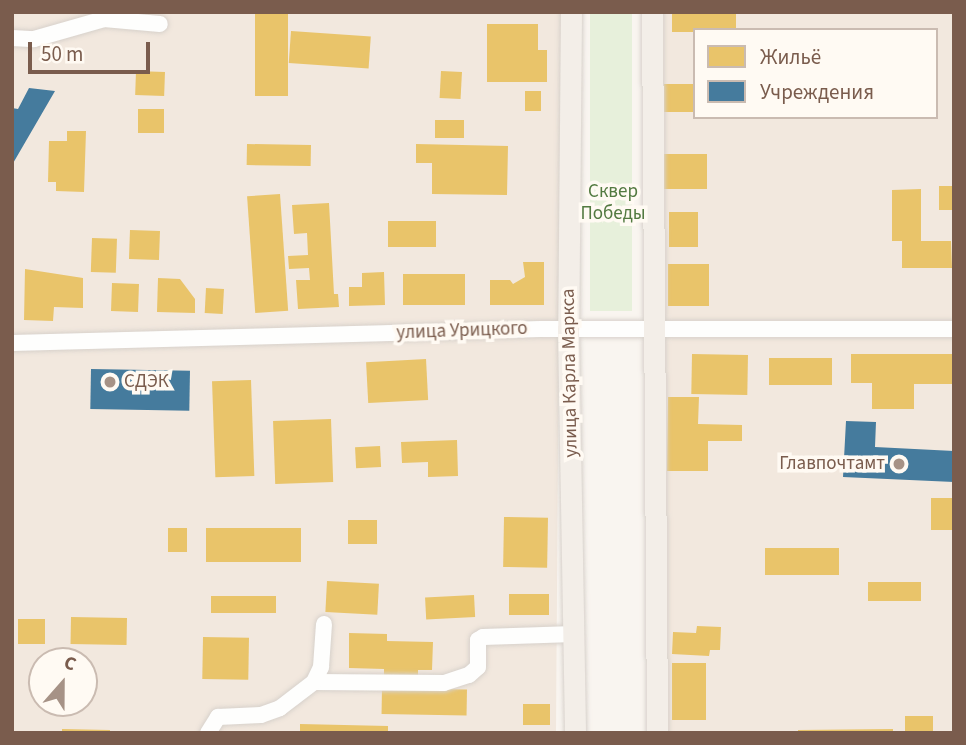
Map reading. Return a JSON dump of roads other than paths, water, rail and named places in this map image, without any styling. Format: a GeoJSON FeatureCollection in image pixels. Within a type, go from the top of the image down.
{"type":"FeatureCollection","features":[{"type":"Feature","properties":{"kind":"main road","name":"улица Карла Маркса"},"geometry":{"type":"LineString","coordinates":[[571,12],[568,328],[575,733]]}},
{"type":"Feature","properties":{"kind":"main road"},"geometry":{"type":"LineString","coordinates":[[652,12],[657,733]]}},
{"type":"Feature","properties":{"kind":"street"},"geometry":{"type":"LineString","coordinates":[[12,38],[34,39],[104,19],[160,24]]}},
{"type":"Feature","properties":{"kind":"street","name":"улица Урицкого"},"geometry":{"type":"LineString","coordinates":[[12,343],[568,328],[954,329]]}},
{"type":"Feature","properties":{"kind":"street"},"geometry":{"type":"LineString","coordinates":[[208,733],[218,717],[261,715],[280,708],[314,682],[321,667],[324,624]]}},
{"type":"Feature","properties":{"kind":"street"},"geometry":{"type":"LineString","coordinates":[[314,682],[444,683],[469,675],[478,667],[478,640],[483,637],[574,634]]}},
{"type":"Feature","properties":{"kind":"place","name":"СДЭК"},"geometry":{"type":"Point","coordinates":[110,382]}},
{"type":"Feature","properties":{"kind":"place","name":"Главпочтамт"},"geometry":{"type":"Point","coordinates":[899,464]}},
{"type":"Feature","properties":{"kind":"park label","name":"Сквер Победы"},"geometry":{"type":"Point","coordinates":[613,203]}}]}
